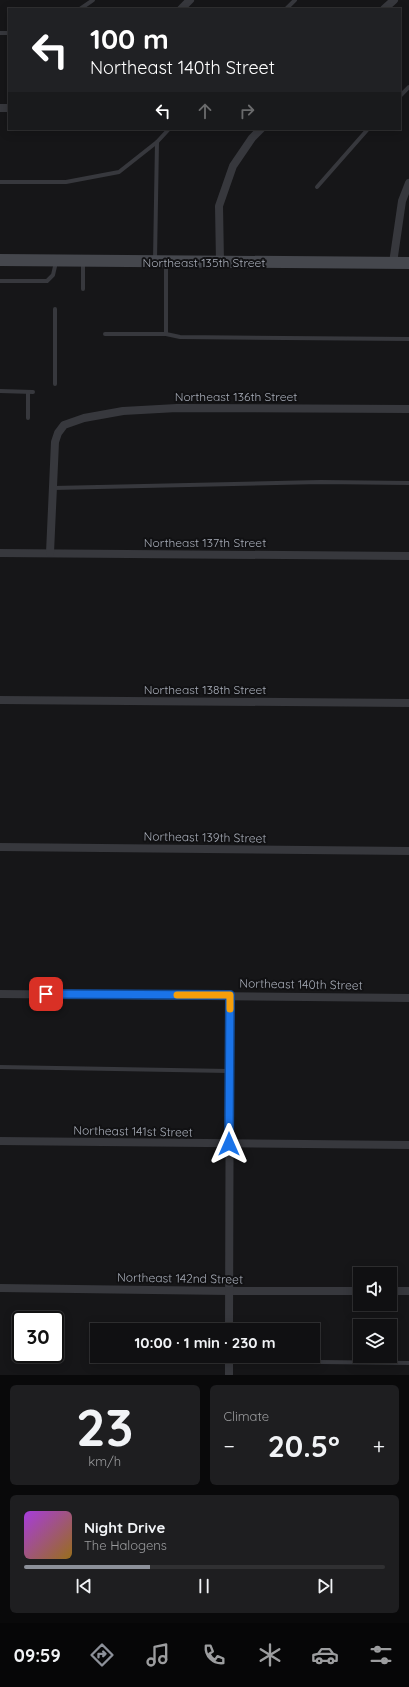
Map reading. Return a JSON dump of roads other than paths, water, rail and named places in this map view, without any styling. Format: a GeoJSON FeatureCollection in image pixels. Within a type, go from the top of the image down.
{"type":"FeatureCollection","features":[{"type":"Feature","properties":{"kind":"main road","name":"Northeast 135th Street"},"geometry":{"type":"LineString","coordinates":[[0,260],[409,263]]}},
{"type":"Feature","properties":{"kind":"street"},"geometry":{"type":"LineString","coordinates":[[182,8],[190,0]]}},
{"type":"Feature","properties":{"kind":"street"},"geometry":{"type":"LineString","coordinates":[[385,8],[394,0]]}},
{"type":"Feature","properties":{"kind":"street"},"geometry":{"type":"LineString","coordinates":[[220,262],[219,206],[233,166],[252,138],[260,130]]}},
{"type":"Feature","properties":{"kind":"street"},"geometry":{"type":"LineString","coordinates":[[393,263],[402,201],[409,183]]}},
{"type":"Feature","properties":{"kind":"street","name":"Northeast 136th Street"},"geometry":{"type":"LineString","coordinates":[[53,488],[55,442],[58,433],[64,425],[84,418],[122,411],[177,408],[409,409]]}},
{"type":"Feature","properties":{"kind":"street"},"geometry":{"type":"LineString","coordinates":[[50,553],[53,488]]}},
{"type":"Feature","properties":{"kind":"street","name":"Northeast 137th Street"},"geometry":{"type":"LineString","coordinates":[[0,553],[409,556]]}},
{"type":"Feature","properties":{"kind":"street","name":"Northeast 138th Street"},"geometry":{"type":"LineString","coordinates":[[0,700],[409,703]]}},
{"type":"Feature","properties":{"kind":"street","name":"Northeast 139th Street"},"geometry":{"type":"LineString","coordinates":[[0,847],[409,851]]}},
{"type":"Feature","properties":{"kind":"street","name":"Northeast 140th Street"},"geometry":{"type":"LineString","coordinates":[[0,994],[230,995],[409,998]]}},
{"type":"Feature","properties":{"kind":"street"},"geometry":{"type":"LineString","coordinates":[[229,1323],[230,995]]}},
{"type":"Feature","properties":{"kind":"street","name":"Northeast 141st Street"},"geometry":{"type":"LineString","coordinates":[[0,1141],[409,1145]]}},
{"type":"Feature","properties":{"kind":"street","name":"Northeast 142nd Street"},"geometry":{"type":"LineString","coordinates":[[0,1288],[353,1291]]}},
{"type":"Feature","properties":{"kind":"street"},"geometry":{"type":"LineString","coordinates":[[397,1291],[409,1291]]}},
{"type":"Feature","properties":{"kind":"street"},"geometry":{"type":"LineString","coordinates":[[229,1363],[229,1375]]}},
{"type":"Feature","properties":{"kind":"lane"},"geometry":{"type":"LineString","coordinates":[[81,8],[93,0]]}},
{"type":"Feature","properties":{"kind":"lane"},"geometry":{"type":"LineString","coordinates":[[287,8],[295,0]]}},
{"type":"Feature","properties":{"kind":"lane"},"geometry":{"type":"LineString","coordinates":[[401,95],[409,88]]}},
{"type":"Feature","properties":{"kind":"lane"},"geometry":{"type":"LineString","coordinates":[[0,182],[66,182],[119,172],[157,142],[168,130]]}},
{"type":"Feature","properties":{"kind":"lane"},"geometry":{"type":"LineString","coordinates":[[317,188],[367,130]]}},
{"type":"Feature","properties":{"kind":"lane"},"geometry":{"type":"LineString","coordinates":[[157,142],[160,262],[166,334]]}},
{"type":"Feature","properties":{"kind":"lane"},"geometry":{"type":"LineString","coordinates":[[0,281],[47,280],[53,275],[56,260]]}},
{"type":"Feature","properties":{"kind":"lane"},"geometry":{"type":"LineString","coordinates":[[83,261],[83,289]]}},
{"type":"Feature","properties":{"kind":"lane"},"geometry":{"type":"LineString","coordinates":[[55,309],[55,384]]}},
{"type":"Feature","properties":{"kind":"lane"},"geometry":{"type":"LineString","coordinates":[[105,334],[166,334],[188,337],[409,339]]}},
{"type":"Feature","properties":{"kind":"lane"},"geometry":{"type":"LineString","coordinates":[[0,391],[30,392],[28,418]]}},
{"type":"Feature","properties":{"kind":"lane"},"geometry":{"type":"LineString","coordinates":[[53,488],[321,482],[409,483]]}},
{"type":"Feature","properties":{"kind":"lane"},"geometry":{"type":"LineString","coordinates":[[0,1067],[229,1071]]}},
{"type":"Feature","properties":{"kind":"lane"},"geometry":{"type":"LineString","coordinates":[[320,1361],[409,1363]]}}]}
